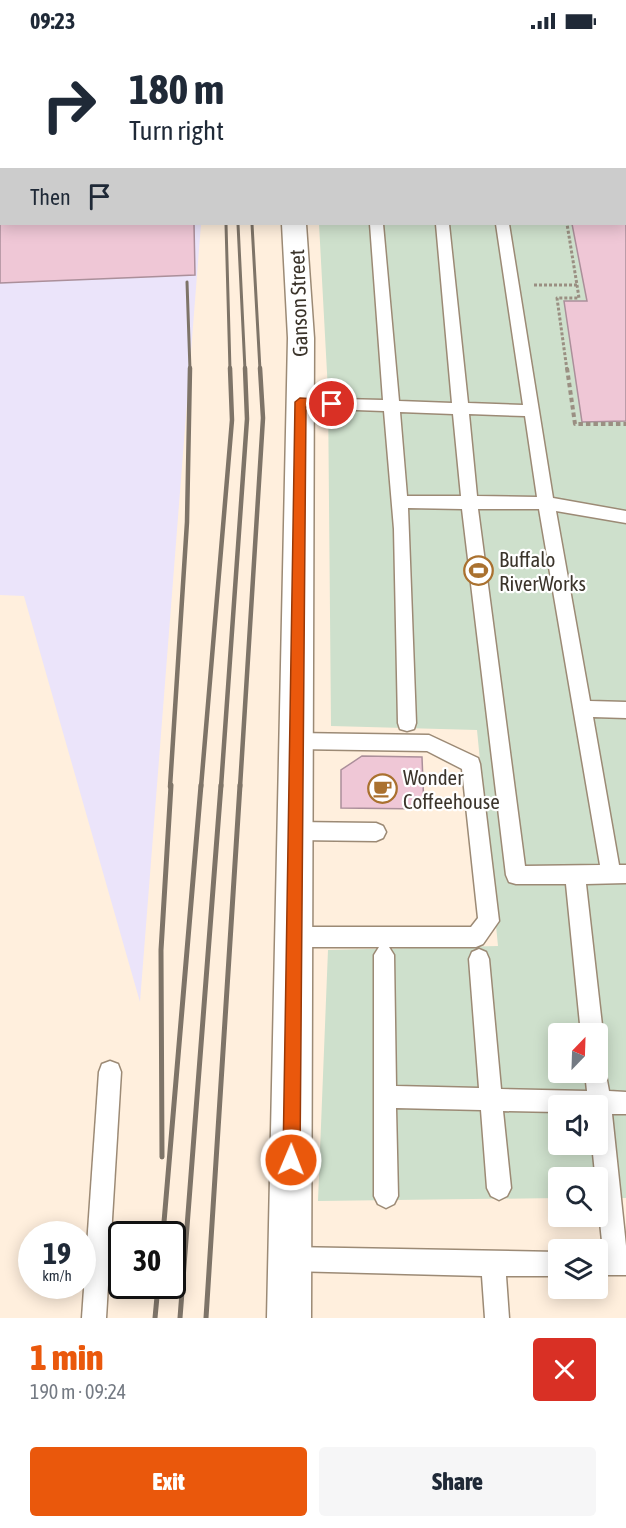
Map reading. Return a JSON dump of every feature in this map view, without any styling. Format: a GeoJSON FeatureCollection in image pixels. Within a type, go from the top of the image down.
{"type":"FeatureCollection","features":[{"type":"Feature","properties":{"kind":"street","name":"Ganson Street"},"geometry":{"type":"LineString","coordinates":[[289,1318],[301,338],[294,225]]}},
{"type":"Feature","properties":{"kind":"lane"},"geometry":{"type":"LineString","coordinates":[[376,225],[399,502],[407,723]]}},
{"type":"Feature","properties":{"kind":"lane"},"geometry":{"type":"LineString","coordinates":[[443,225],[470,504],[516,875],[618,874],[582,709],[546,504],[503,225]]}},
{"type":"Feature","properties":{"kind":"lane"},"geometry":{"type":"LineString","coordinates":[[300,402],[532,411]]}},
{"type":"Feature","properties":{"kind":"lane"},"geometry":{"type":"LineString","coordinates":[[399,502],[546,504],[626,518]]}},
{"type":"Feature","properties":{"kind":"lane"},"geometry":{"type":"LineString","coordinates":[[582,709],[626,710]]}},
{"type":"Feature","properties":{"kind":"lane"},"geometry":{"type":"LineString","coordinates":[[294,937],[476,937],[489,921],[471,764],[429,742],[297,741]]}},
{"type":"Feature","properties":{"kind":"lane"},"geometry":{"type":"LineString","coordinates":[[295,831],[376,832]]}},
{"type":"Feature","properties":{"kind":"lane"},"geometry":{"type":"LineString","coordinates":[[575,875],[591,1023]]}},
{"type":"Feature","properties":{"kind":"lane"},"geometry":{"type":"LineString","coordinates":[[384,956],[386,1196]]}},
{"type":"Feature","properties":{"kind":"lane"},"geometry":{"type":"LineString","coordinates":[[479,959],[499,1188]]}},
{"type":"Feature","properties":{"kind":"lane"},"geometry":{"type":"LineString","coordinates":[[94,1318],[110,1072]]}},
{"type":"Feature","properties":{"kind":"lane"},"geometry":{"type":"LineString","coordinates":[[385,1097],[548,1102]]}},
{"type":"Feature","properties":{"kind":"lane"},"geometry":{"type":"LineString","coordinates":[[608,1103],[626,1103]]}},
{"type":"Feature","properties":{"kind":"lane"},"geometry":{"type":"LineString","coordinates":[[604,1155],[613,1263]]}},
{"type":"Feature","properties":{"kind":"lane"},"geometry":{"type":"LineString","coordinates":[[290,1259],[548,1264]]}},
{"type":"Feature","properties":{"kind":"lane"},"geometry":{"type":"LineString","coordinates":[[493,1264],[497,1318]]}},
{"type":"Feature","properties":{"kind":"path"},"geometry":{"type":"LineString","coordinates":[[567,225],[579,298],[557,298],[575,424],[626,424]]}},
{"type":"Feature","properties":{"kind":"path"},"geometry":{"type":"LineString","coordinates":[[512,285],[577,285]]}},
{"type":"Feature","properties":{"kind":"shaded area"},"geometry":{"type":"Polygon","coordinates":[[[0,225],[201,225],[140,1002],[24,596],[0,595],[0,225]]]}},
{"type":"Feature","properties":{"kind":"green space","name":"Buffalo RiverWorks"},"geometry":{"type":"Polygon","coordinates":[[[319,225],[626,225],[626,1198],[608,1198],[608,1167],[548,1167],[548,1198],[318,1201],[328,950],[498,946],[477,730],[331,726],[328,391],[319,225]]]}},
{"type":"Feature","properties":{"kind":"building"},"geometry":{"type":"Polygon","coordinates":[[[0,225],[194,225],[195,275],[0,283],[0,225]]]}},
{"type":"Feature","properties":{"kind":"building"},"geometry":{"type":"Polygon","coordinates":[[[572,225],[626,225],[626,421],[582,422],[564,301],[587,301],[572,225]]]}},
{"type":"Feature","properties":{"kind":"building","name":"Wonder Coffeehouse"},"geometry":{"type":"Polygon","coordinates":[[[362,756],[422,757],[424,809],[341,808],[341,770],[362,756]]]}},
{"type":"Feature","properties":{"kind":"railway"},"geometry":{"type":"LineString","coordinates":[[226,225],[230,370]]}},
{"type":"Feature","properties":{"kind":"railway"},"geometry":{"type":"LineString","coordinates":[[238,225],[245,370]]}},
{"type":"Feature","properties":{"kind":"railway"},"geometry":{"type":"LineString","coordinates":[[252,225],[260,370]]}},
{"type":"Feature","properties":{"kind":"railway"},"geometry":{"type":"LineString","coordinates":[[187,282],[190,369]]}},
{"type":"Feature","properties":{"kind":"railway"},"geometry":{"type":"LineString","coordinates":[[201,787],[232,420],[230,368]]}},
{"type":"Feature","properties":{"kind":"railway"},"geometry":{"type":"LineString","coordinates":[[221,787],[247,419],[245,368]]}},
{"type":"Feature","properties":{"kind":"railway"},"geometry":{"type":"LineString","coordinates":[[240,787],[263,418],[260,368]]}},
{"type":"Feature","properties":{"kind":"railway"},"geometry":{"type":"LineString","coordinates":[[170,787],[187,522],[190,369]]}},
{"type":"Feature","properties":{"kind":"railway"},"geometry":{"type":"LineString","coordinates":[[162,1157],[161,950],[171,785]]}},
{"type":"Feature","properties":{"kind":"railway"},"geometry":{"type":"LineString","coordinates":[[164,1221],[201,785]]}},
{"type":"Feature","properties":{"kind":"railway"},"geometry":{"type":"LineString","coordinates":[[180,1318],[221,785]]}},
{"type":"Feature","properties":{"kind":"railway"},"geometry":{"type":"LineString","coordinates":[[206,1318],[240,785]]}},
{"type":"Feature","properties":{"kind":"railway"},"geometry":{"type":"LineString","coordinates":[[155,1318],[157,1299]]}},
{"type":"Feature","properties":{"kind":"place","name":"Buffalo RiverWorks"},"geometry":{"type":"Point","coordinates":[478,571]}},
{"type":"Feature","properties":{"kind":"place","name":"Wonder Coffeehouse"},"geometry":{"type":"Point","coordinates":[382,789]}},
{"type":"Feature","properties":{"kind":"route"},"geometry":{"type":"LineString","coordinates":[[291,1160],[300,402],[332,404]]}}]}
